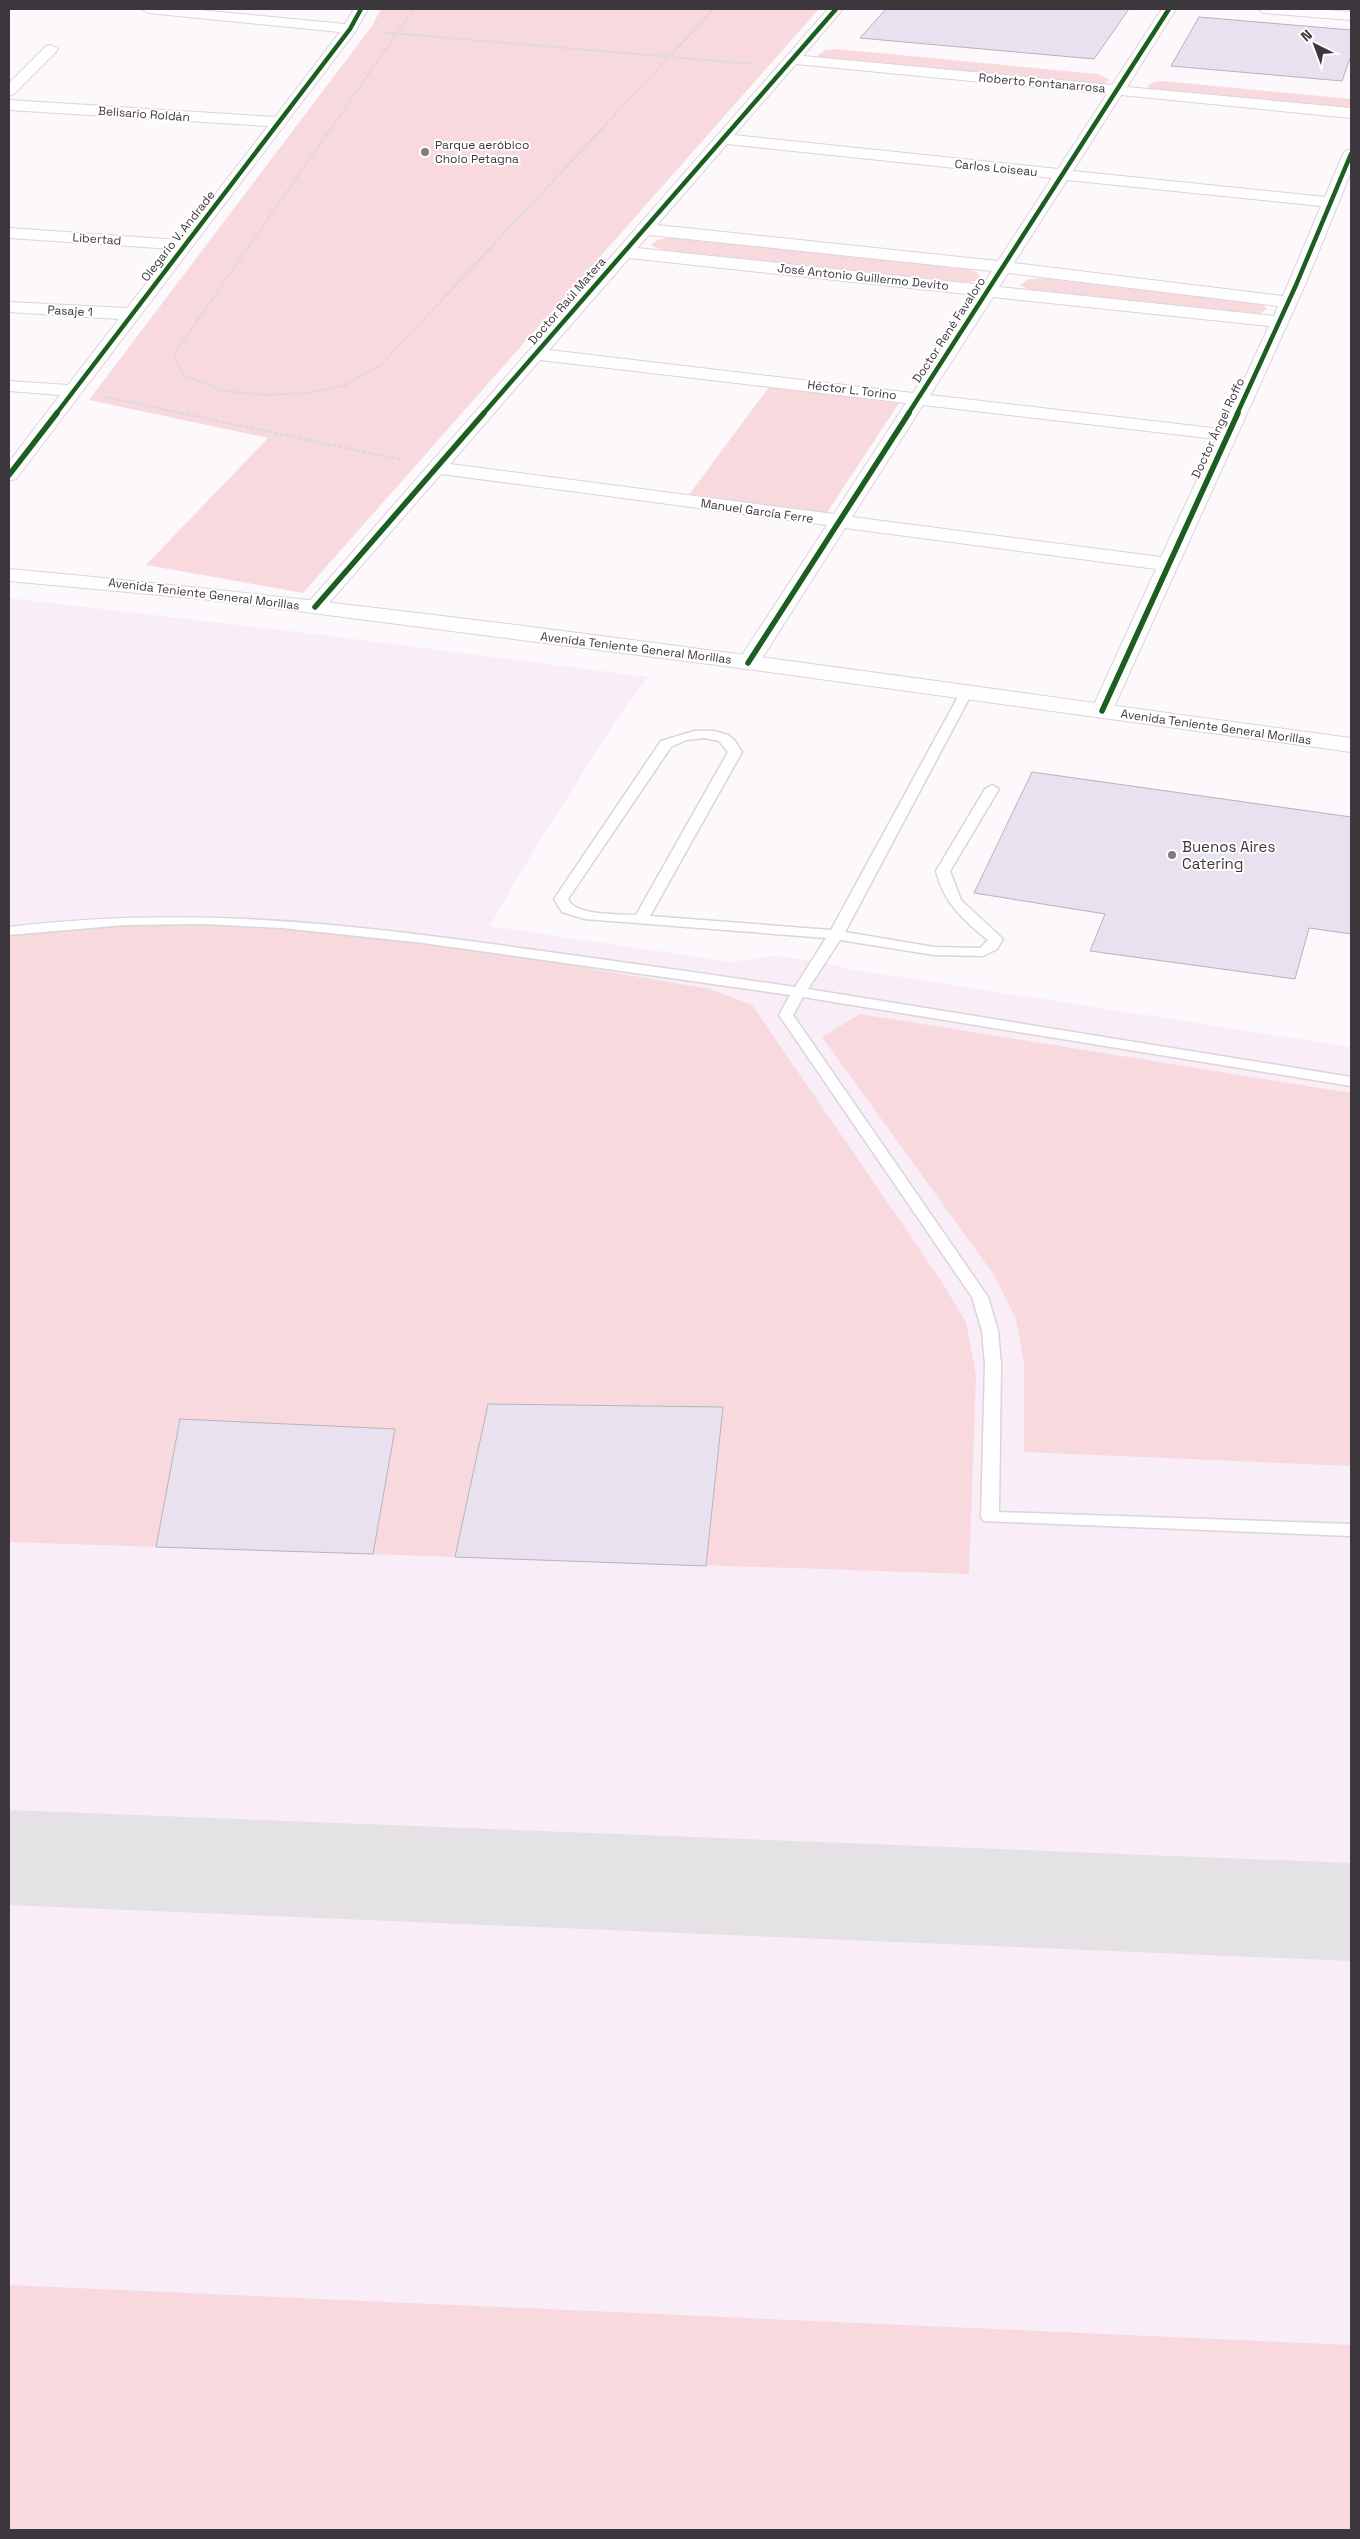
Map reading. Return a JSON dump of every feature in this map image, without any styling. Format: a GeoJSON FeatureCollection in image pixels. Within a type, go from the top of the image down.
{"type":"FeatureCollection","features":[{"type":"Feature","properties":{"kind":"street"},"geometry":{"type":"LineString","coordinates":[[148,9],[350,29]]}},
{"type":"Feature","properties":{"kind":"street","name":"Olegario V. Andrade"},"geometry":{"type":"LineString","coordinates":[[9,475],[350,29],[361,9]]}},
{"type":"Feature","properties":{"kind":"street","name":"Doctor Raúl Matera"},"geometry":{"type":"LineString","coordinates":[[315,607],[836,9]]}},
{"type":"Feature","properties":{"kind":"street","name":"Doctor René Favaloro"},"geometry":{"type":"LineString","coordinates":[[748,663],[1169,9]]}},
{"type":"Feature","properties":{"kind":"street"},"geometry":{"type":"LineString","coordinates":[[1264,9],[1351,16]]}},
{"type":"Feature","properties":{"kind":"street"},"geometry":{"type":"LineString","coordinates":[[807,43],[826,45]]}},
{"type":"Feature","properties":{"kind":"street"},"geometry":{"type":"LineString","coordinates":[[9,91],[51,49]]}},
{"type":"Feature","properties":{"kind":"street","name":"Roberto Fontanarrosa"},"geometry":{"type":"LineString","coordinates":[[789,63],[1122,82],[1351,113]]}},
{"type":"Feature","properties":{"kind":"street","name":"Roberto Fontanarrosa"},"geometry":{"type":"LineString","coordinates":[[1107,73],[1122,82],[1146,77]]}},
{"type":"Feature","properties":{"kind":"street","name":"Belisario Roldán"},"geometry":{"type":"LineString","coordinates":[[9,105],[279,122]]}},
{"type":"Feature","properties":{"kind":"street","name":"Carlos Loiseau"},"geometry":{"type":"LineString","coordinates":[[723,139],[1329,202]]}},
{"type":"Feature","properties":{"kind":"street","name":"Doctor Ángel Roffo"},"geometry":{"type":"LineString","coordinates":[[1102,711],[1166,564],[1289,302],[1329,202],[1351,154]]}},
{"type":"Feature","properties":{"kind":"street","name":"José Antonio Guillermo Devito"},"geometry":{"type":"LineString","coordinates":[[644,230],[1003,267],[1289,302]]}},
{"type":"Feature","properties":{"kind":"street","name":"Libertad"},"geometry":{"type":"LineString","coordinates":[[9,234],[185,245]]}},
{"type":"Feature","properties":{"kind":"street","name":"José Antonio Guillermo Devito"},"geometry":{"type":"LineString","coordinates":[[625,252],[1280,322]]}},
{"type":"Feature","properties":{"kind":"street","name":"Pasaje 1"},"geometry":{"type":"LineString","coordinates":[[9,307],[132,314]]}},
{"type":"Feature","properties":{"kind":"street","name":"Héctor L. Torino"},"geometry":{"type":"LineString","coordinates":[[536,354],[1227,435]]}},
{"type":"Feature","properties":{"kind":"street"},"geometry":{"type":"LineString","coordinates":[[9,386],[74,390]]}},
{"type":"Feature","properties":{"kind":"street","name":"Manuel García Ferre"},"geometry":{"type":"LineString","coordinates":[[437,468],[1166,564]]}},
{"type":"Feature","properties":{"kind":"street","name":"Avenida Teniente General Morillas"},"geometry":{"type":"LineString","coordinates":[[9,574],[194,592],[315,607],[748,663],[1351,745]]}},
{"type":"Feature","properties":{"kind":"lane"},"geometry":{"type":"LineString","coordinates":[[966,693],[836,935],[817,961],[786,1014],[980,1297],[990,1331],[994,1364],[990,1517],[1351,1530]]}},
{"type":"Feature","properties":{"kind":"lane"},"geometry":{"type":"LineString","coordinates":[[641,919],[735,752],[733,745],[726,739],[712,734],[686,736],[666,744],[561,899],[562,905],[568,910],[586,915],[836,935],[934,951],[983,952],[992,946],[996,939],[955,904],[945,884],[943,870],[992,789]]}},
{"type":"Feature","properties":{"kind":"lane"},"geometry":{"type":"LineString","coordinates":[[9,931],[135,921],[220,921],[319,926],[426,938],[800,991],[1351,1081]]}},
{"type":"Feature","properties":{"kind":"path"},"geometry":{"type":"LineString","coordinates":[[414,9],[174,354],[184,375],[224,391],[264,395],[310,393],[345,385],[380,366],[671,56],[710,13],[711,9]]}},
{"type":"Feature","properties":{"kind":"path"},"geometry":{"type":"LineString","coordinates":[[397,33],[671,56],[789,63]]}},
{"type":"Feature","properties":{"kind":"path"},"geometry":{"type":"LineString","coordinates":[[74,390],[437,468]]}},
{"type":"Feature","properties":{"kind":"shaded area"},"geometry":{"type":"Polygon","coordinates":[[[381,9],[819,9],[303,593],[146,565],[268,438],[89,400],[372,26],[381,9]]]}},
{"type":"Feature","properties":{"kind":"shaded area"},"geometry":{"type":"Polygon","coordinates":[[[836,49],[1098,74],[1110,80],[1102,85],[821,58],[818,55],[825,50],[836,49]]]}},
{"type":"Feature","properties":{"kind":"shaded area"},"geometry":{"type":"Polygon","coordinates":[[[1164,81],[1351,99],[1351,111],[1151,90],[1147,86],[1154,82],[1164,81]]]}},
{"type":"Feature","properties":{"kind":"shaded area"},"geometry":{"type":"Polygon","coordinates":[[[673,237],[967,269],[977,272],[980,277],[975,281],[963,283],[666,251],[652,246],[657,240],[673,237]]]}},
{"type":"Feature","properties":{"kind":"shaded area"},"geometry":{"type":"Polygon","coordinates":[[[1047,278],[1253,301],[1267,309],[1258,315],[1031,291],[1020,285],[1029,279],[1047,278]]]}},
{"type":"Feature","properties":{"kind":"shaded area"},"geometry":{"type":"Polygon","coordinates":[[[769,387],[899,403],[826,514],[688,496],[769,387]]]}},
{"type":"Feature","properties":{"kind":"shaded area"},"geometry":{"type":"Polygon","coordinates":[[[9,598],[316,634],[648,677],[618,717],[518,876],[490,926],[731,962],[773,956],[817,961],[850,969],[1351,1047],[1351,2530],[9,2530],[9,598]]]}},
{"type":"Feature","properties":{"kind":"shaded area"},"geometry":{"type":"Polygon","coordinates":[[[121,926],[226,926],[329,932],[459,946],[710,989],[752,1005],[940,1279],[966,1322],[976,1375],[969,1574],[9,1542],[9,934],[121,926]]]}},
{"type":"Feature","properties":{"kind":"shaded area"},"geometry":{"type":"Polygon","coordinates":[[[860,1014],[1351,1093],[1351,1466],[1024,1452],[1024,1364],[1016,1319],[994,1275],[822,1037],[860,1014]]]}},
{"type":"Feature","properties":{"kind":"shaded area"},"geometry":{"type":"Polygon","coordinates":[[[9,2285],[1351,2345],[1351,2530],[9,2530],[9,2285]]]}},
{"type":"Feature","properties":{"kind":"building"},"geometry":{"type":"Polygon","coordinates":[[[886,9],[1129,9],[1094,59],[860,38],[886,9]]]}},
{"type":"Feature","properties":{"kind":"building"},"geometry":{"type":"Polygon","coordinates":[[[1199,17],[1351,30],[1351,56],[1342,81],[1171,66],[1199,17]]]}},
{"type":"Feature","properties":{"kind":"building","name":"Buenos Aires Catering"},"geometry":{"type":"Polygon","coordinates":[[[1032,772],[1351,817],[1351,934],[1309,928],[1295,979],[1090,951],[1105,914],[974,893],[1032,772]]]}},
{"type":"Feature","properties":{"kind":"building"},"geometry":{"type":"Polygon","coordinates":[[[488,1404],[723,1407],[706,1566],[455,1557],[488,1404]]]}},
{"type":"Feature","properties":{"kind":"building"},"geometry":{"type":"Polygon","coordinates":[[[180,1419],[395,1429],[373,1554],[156,1547],[180,1419]]]}},
{"type":"Feature","properties":{"kind":"taxiway"},"geometry":{"type":"LineString","coordinates":[[9,1857],[1351,1912]]}},
{"type":"Feature","properties":{"kind":"cycle path"},"geometry":{"type":"LineString","coordinates":[[9,475],[350,29],[361,9]]}},
{"type":"Feature","properties":{"kind":"cycle path"},"geometry":{"type":"LineString","coordinates":[[315,607],[836,9]]}},
{"type":"Feature","properties":{"kind":"cycle path"},"geometry":{"type":"LineString","coordinates":[[748,663],[1169,9]]}},
{"type":"Feature","properties":{"kind":"cycle path"},"geometry":{"type":"LineString","coordinates":[[1102,711],[1296,285],[1351,154]]}},
{"type":"Feature","properties":{"kind":"place","name":"Parque aeróbico Cholo Petagna"},"geometry":{"type":"Point","coordinates":[425,152]}},
{"type":"Feature","properties":{"kind":"place","name":"Buenos Aires Catering"},"geometry":{"type":"Point","coordinates":[1172,855]}}]}
